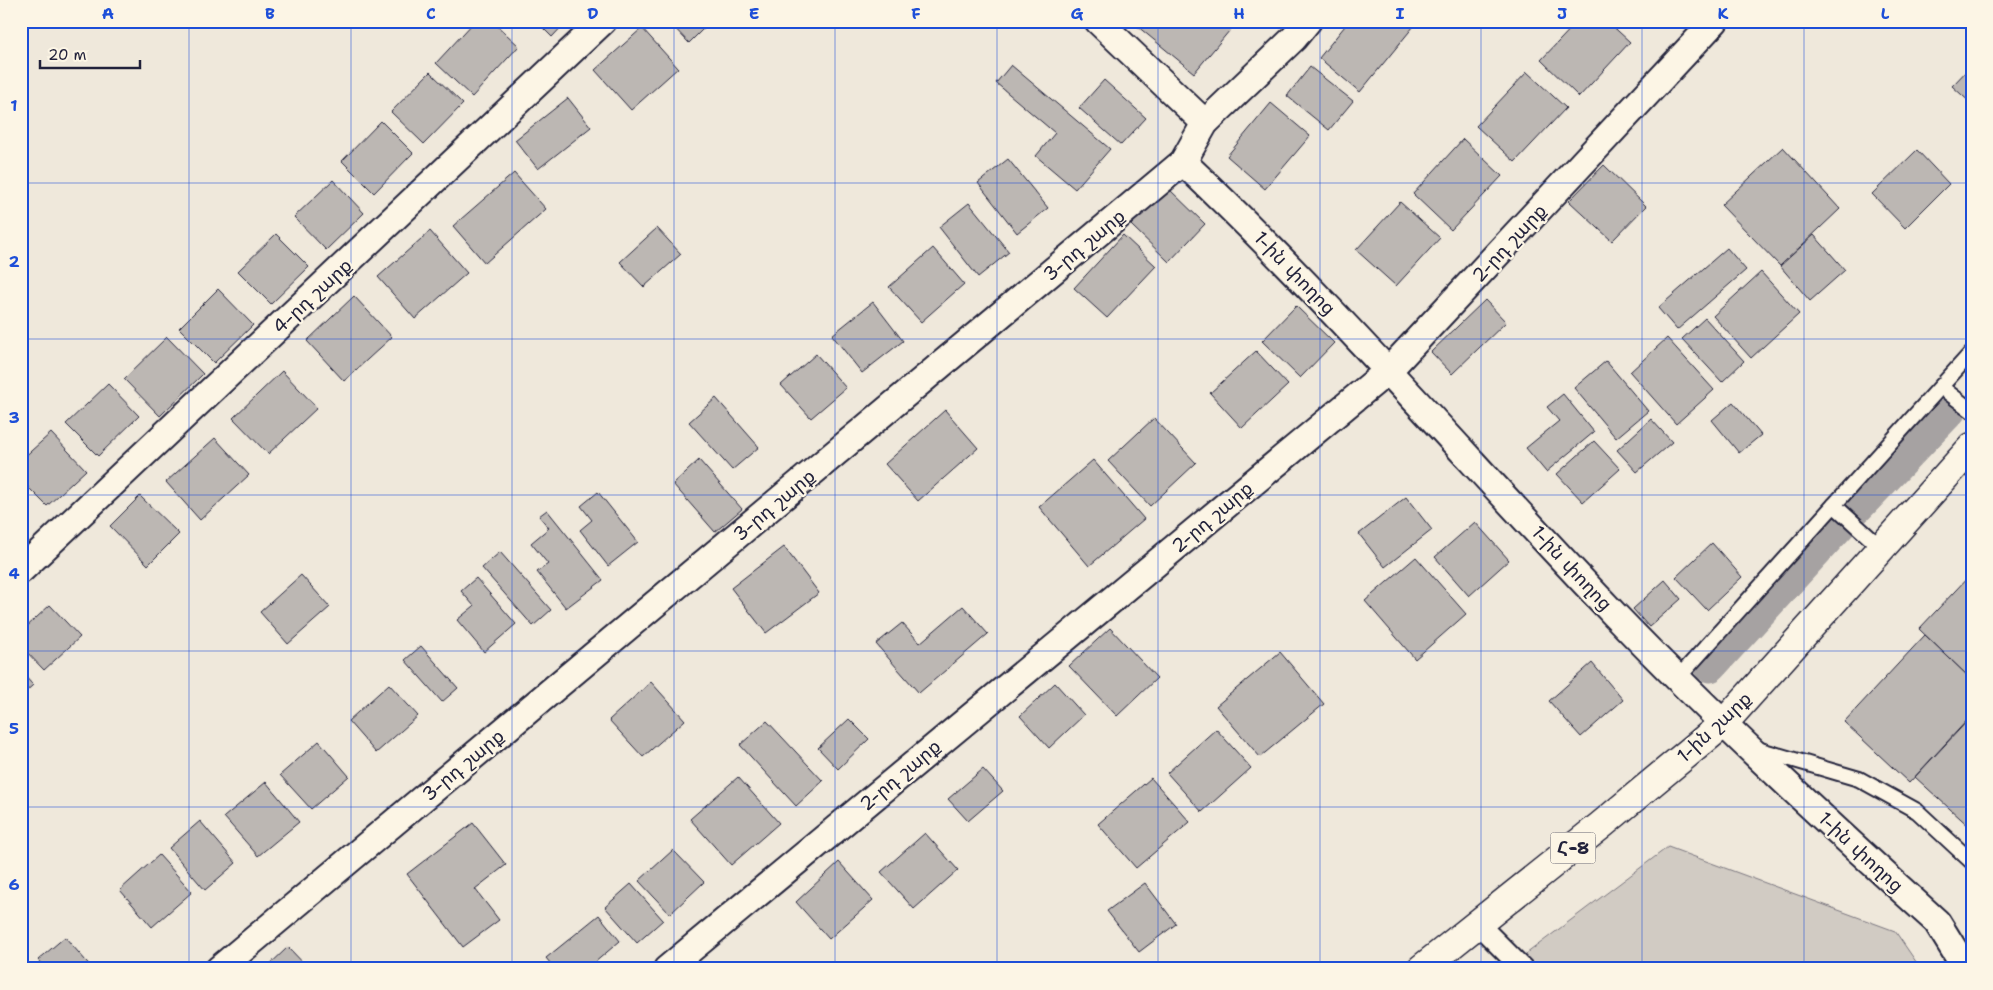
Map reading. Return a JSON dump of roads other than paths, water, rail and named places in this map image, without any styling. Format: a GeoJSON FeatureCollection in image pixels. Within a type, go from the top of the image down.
{"type":"FeatureCollection","features":[{"type":"Feature","properties":{"kind":"main road","name":"1-ին շարք"},"geometry":{"type":"LineString","coordinates":[[1421,969],[1600,826],[1723,724],[1972,447]]}},
{"type":"Feature","properties":{"kind":"street","name":"4-րդ շարք"},"geometry":{"type":"LineString","coordinates":[[21,570],[603,21]]}},
{"type":"Feature","properties":{"kind":"street"},"geometry":{"type":"LineString","coordinates":[[1098,21],[1205,123]]}},
{"type":"Feature","properties":{"kind":"street","name":"3-րդ շարք"},"geometry":{"type":"LineString","coordinates":[[218,969],[1183,162],[1205,123],[1294,38],[1308,21]]}},
{"type":"Feature","properties":{"kind":"street","name":"2-րդ շարք"},"geometry":{"type":"LineString","coordinates":[[667,969],[1389,370],[1715,21]]}},
{"type":"Feature","properties":{"kind":"street","name":"1-ին փողոց"},"geometry":{"type":"LineString","coordinates":[[1183,162],[1236,212],[1389,370],[1677,679],[1937,922],[1966,969]]}},
{"type":"Feature","properties":{"kind":"street"},"geometry":{"type":"LineString","coordinates":[[1477,923],[1523,969]]}},
{"type":"Feature","properties":{"kind":"lane"},"geometry":{"type":"LineString","coordinates":[[1677,679],[1972,352]]}},
{"type":"Feature","properties":{"kind":"lane"},"geometry":{"type":"LineString","coordinates":[[1942,387],[1972,411]]}},
{"type":"Feature","properties":{"kind":"lane"},"geometry":{"type":"LineString","coordinates":[[1834,505],[1881,548]]}},
{"type":"Feature","properties":{"kind":"lane"},"geometry":{"type":"LineString","coordinates":[[1747,746],[1859,779],[1917,811],[1972,862]]}},
{"type":"Feature","properties":{"kind":"waterway"},"geometry":{"type":"LineString","coordinates":[[1856,507],[1949,410]]}},
{"type":"Feature","properties":{"kind":"waterway"},"geometry":{"type":"LineString","coordinates":[[1710,665],[1841,522]]}}]}
